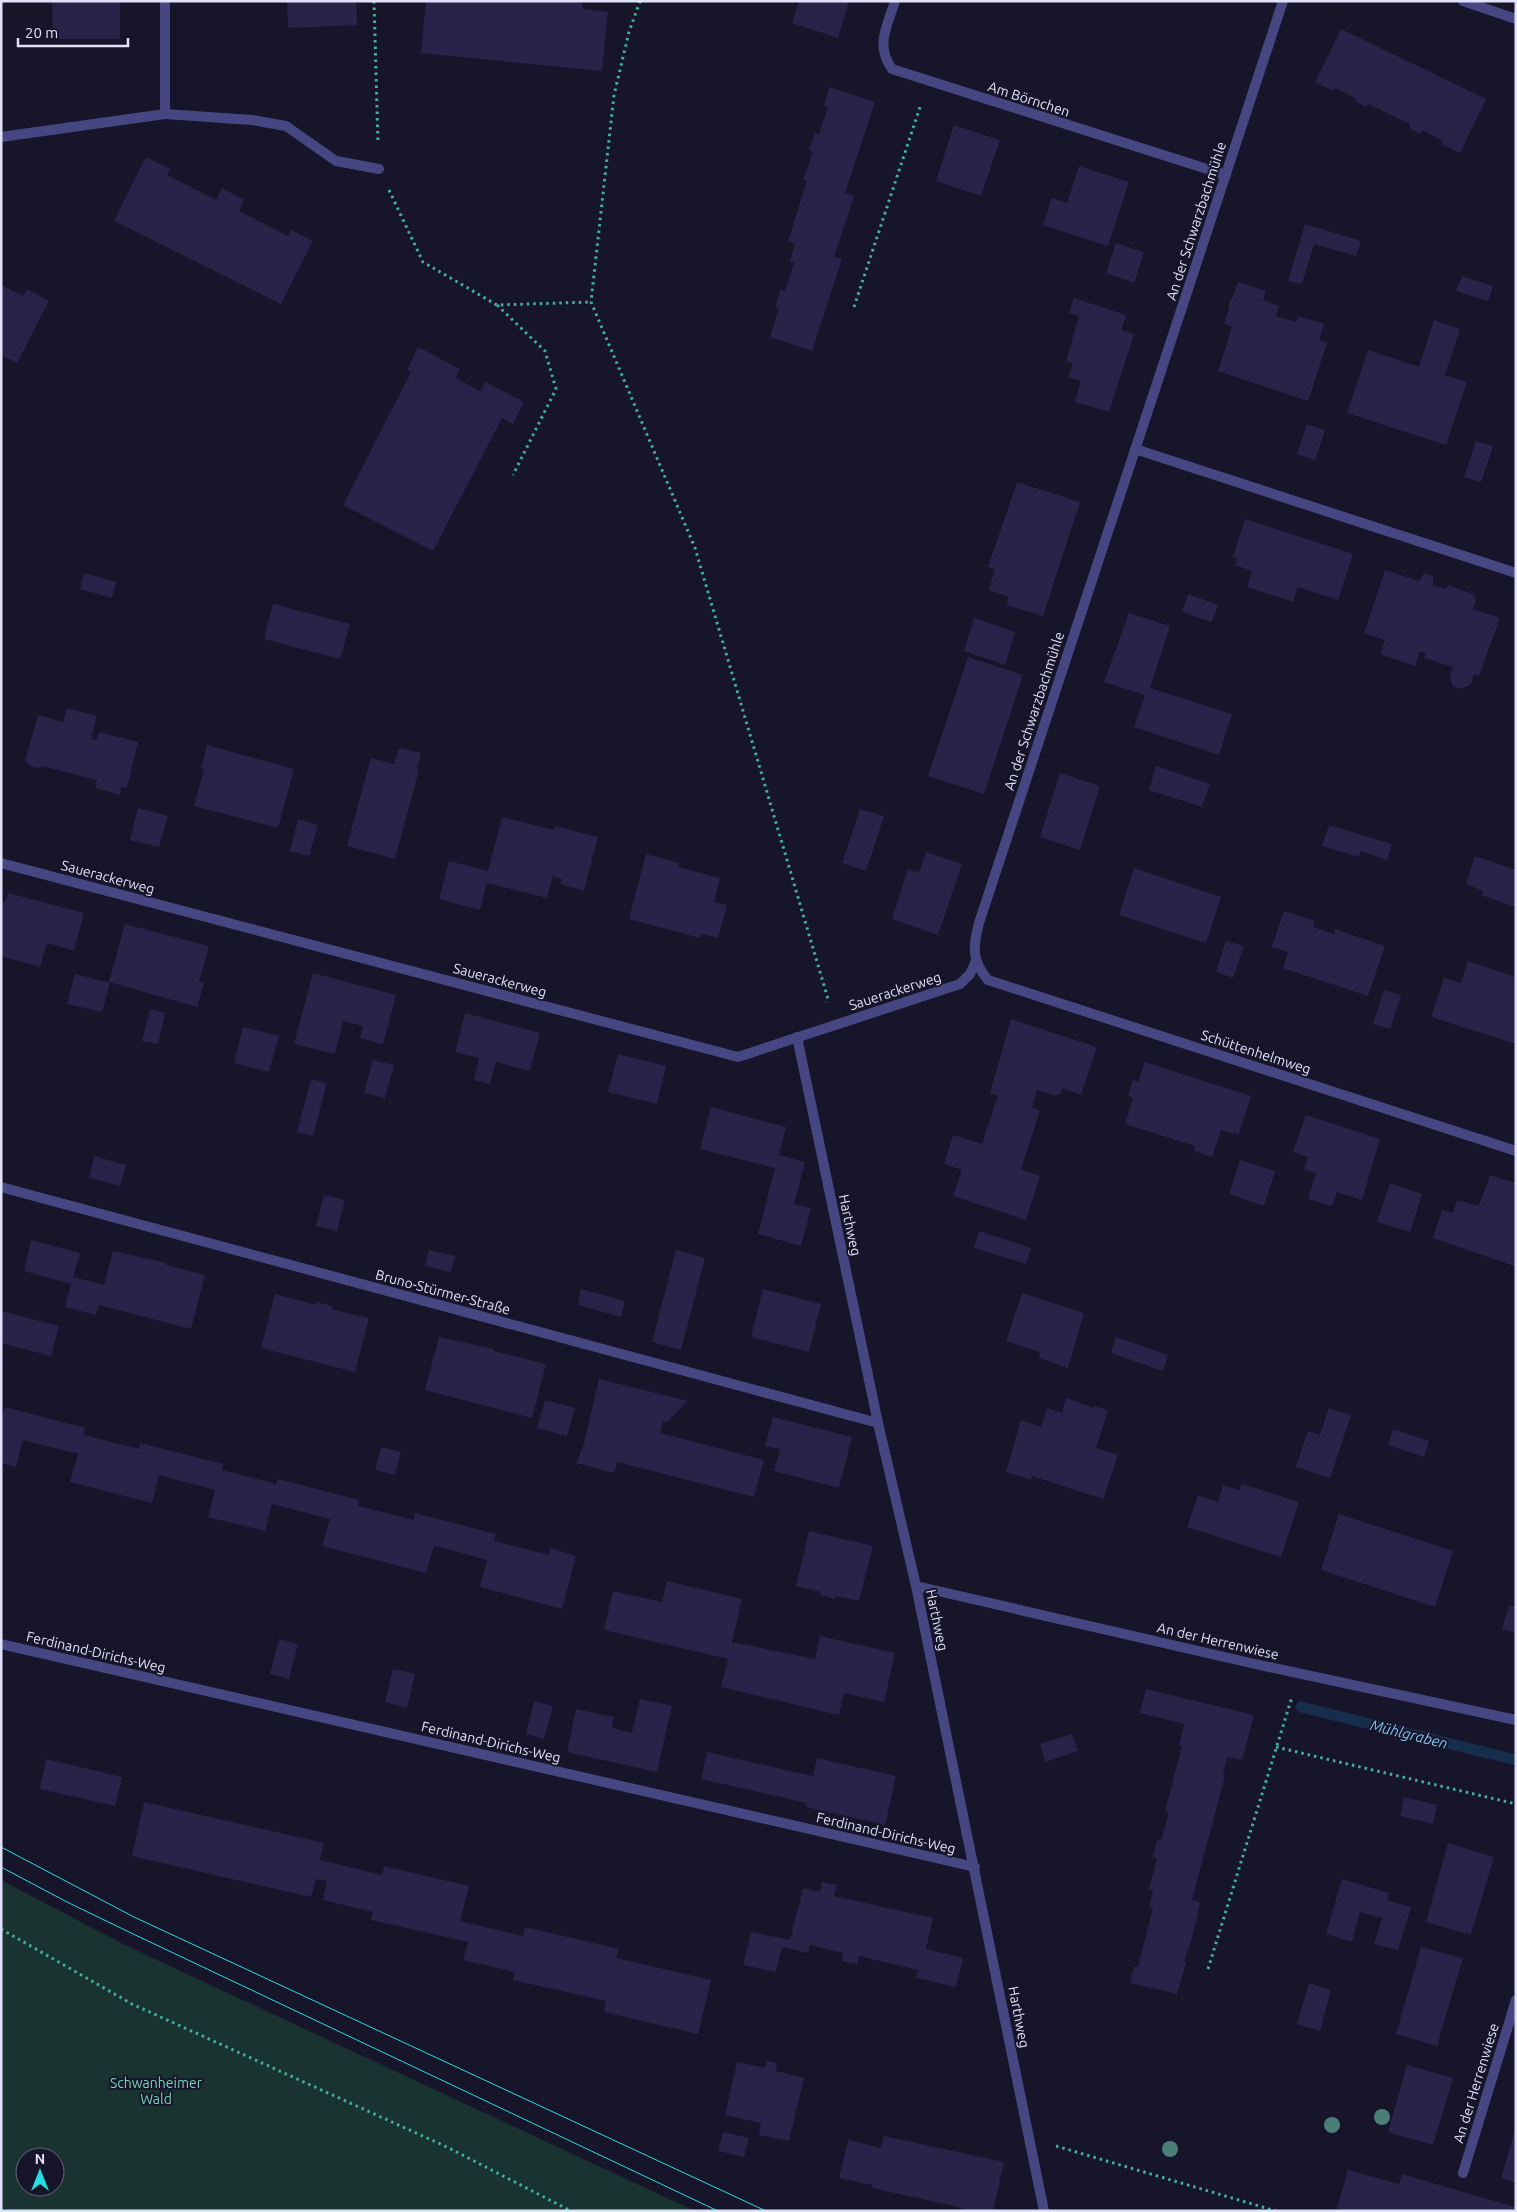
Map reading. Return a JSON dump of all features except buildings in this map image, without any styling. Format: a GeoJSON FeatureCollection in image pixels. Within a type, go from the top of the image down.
{"type":"FeatureCollection","features":[{"type":"Feature","properties":{"kind":"street"},"geometry":{"type":"LineString","coordinates":[[165,1],[165,114]]}},
{"type":"Feature","properties":{"kind":"street","name":"Am Börnchen"},"geometry":{"type":"LineString","coordinates":[[895,1],[883,38],[882,50],[892,69],[1226,175]]}},
{"type":"Feature","properties":{"kind":"street","name":"An der Schwarzbachmühle"},"geometry":{"type":"LineString","coordinates":[[976,961],[974,943],[979,922],[1283,1]]}},
{"type":"Feature","properties":{"kind":"street"},"geometry":{"type":"LineString","coordinates":[[1463,1],[1516,19]]}},
{"type":"Feature","properties":{"kind":"street"},"geometry":{"type":"LineString","coordinates":[[1,137],[165,114],[252,120],[286,126],[336,161],[379,170]]}},
{"type":"Feature","properties":{"kind":"street"},"geometry":{"type":"LineString","coordinates":[[1135,449],[1516,573]]}},
{"type":"Feature","properties":{"kind":"street","name":"Sauerackerweg"},"geometry":{"type":"LineString","coordinates":[[1,863],[738,1056],[960,984],[970,974],[976,961]]}},
{"type":"Feature","properties":{"kind":"street","name":"Schüttenhelmweg"},"geometry":{"type":"LineString","coordinates":[[976,961],[988,980],[1516,1151]]}},
{"type":"Feature","properties":{"kind":"street","name":"Harthweg"},"geometry":{"type":"LineString","coordinates":[[797,1037],[878,1423],[916,1586],[1044,2211]]}},
{"type":"Feature","properties":{"kind":"street","name":"Bruno-Stürmer-Straße"},"geometry":{"type":"LineString","coordinates":[[1,1187],[878,1423]]}},
{"type":"Feature","properties":{"kind":"street","name":"An der Herrenwiese"},"geometry":{"type":"LineString","coordinates":[[916,1586],[1516,1720]]}},
{"type":"Feature","properties":{"kind":"street","name":"Ferdinand-Dirichs-Weg"},"geometry":{"type":"LineString","coordinates":[[1,1644],[975,1867]]}},
{"type":"Feature","properties":{"kind":"street","name":"An der Herrenwiese"},"geometry":{"type":"LineString","coordinates":[[1463,2173],[1516,2000]]}},
{"type":"Feature","properties":{"kind":"path"},"geometry":{"type":"LineString","coordinates":[[374,1],[379,170],[423,262],[497,305],[545,351],[556,389],[513,475]]}},
{"type":"Feature","properties":{"kind":"path"},"geometry":{"type":"LineString","coordinates":[[640,1],[629,32],[614,95],[591,302],[695,548],[828,999],[797,1037]]}},
{"type":"Feature","properties":{"kind":"path"},"geometry":{"type":"LineString","coordinates":[[854,307],[929,82]]}},
{"type":"Feature","properties":{"kind":"path"},"geometry":{"type":"LineString","coordinates":[[497,305],[591,302]]}},
{"type":"Feature","properties":{"kind":"path"},"geometry":{"type":"LineString","coordinates":[[1208,1969],[1300,1672]]}},
{"type":"Feature","properties":{"kind":"path"},"geometry":{"type":"LineString","coordinates":[[1276,1747],[1516,1804]]}},
{"type":"Feature","properties":{"kind":"path"},"geometry":{"type":"LineString","coordinates":[[1,1929],[132,2004],[447,2147],[571,2211]]}},
{"type":"Feature","properties":{"kind":"path"},"geometry":{"type":"LineString","coordinates":[[1029,2138],[1276,2211]]}},
{"type":"Feature","properties":{"kind":"green space","name":"Schwanheimer Wald"},"geometry":{"type":"Polygon","coordinates":[[[1,1880],[125,1945],[695,2211],[1,2211],[1,1880]]]}},
{"type":"Feature","properties":{"kind":"waterway","name":"Mühlgraben"},"geometry":{"type":"LineString","coordinates":[[1301,1707],[1516,1760]]}},
{"type":"Feature","properties":{"kind":"tram line"},"geometry":{"type":"LineString","coordinates":[[1,1847],[134,1917],[766,2211]]}},
{"type":"Feature","properties":{"kind":"tram line"},"geometry":{"type":"LineString","coordinates":[[1,1867],[129,1932],[718,2211]]}}]}
